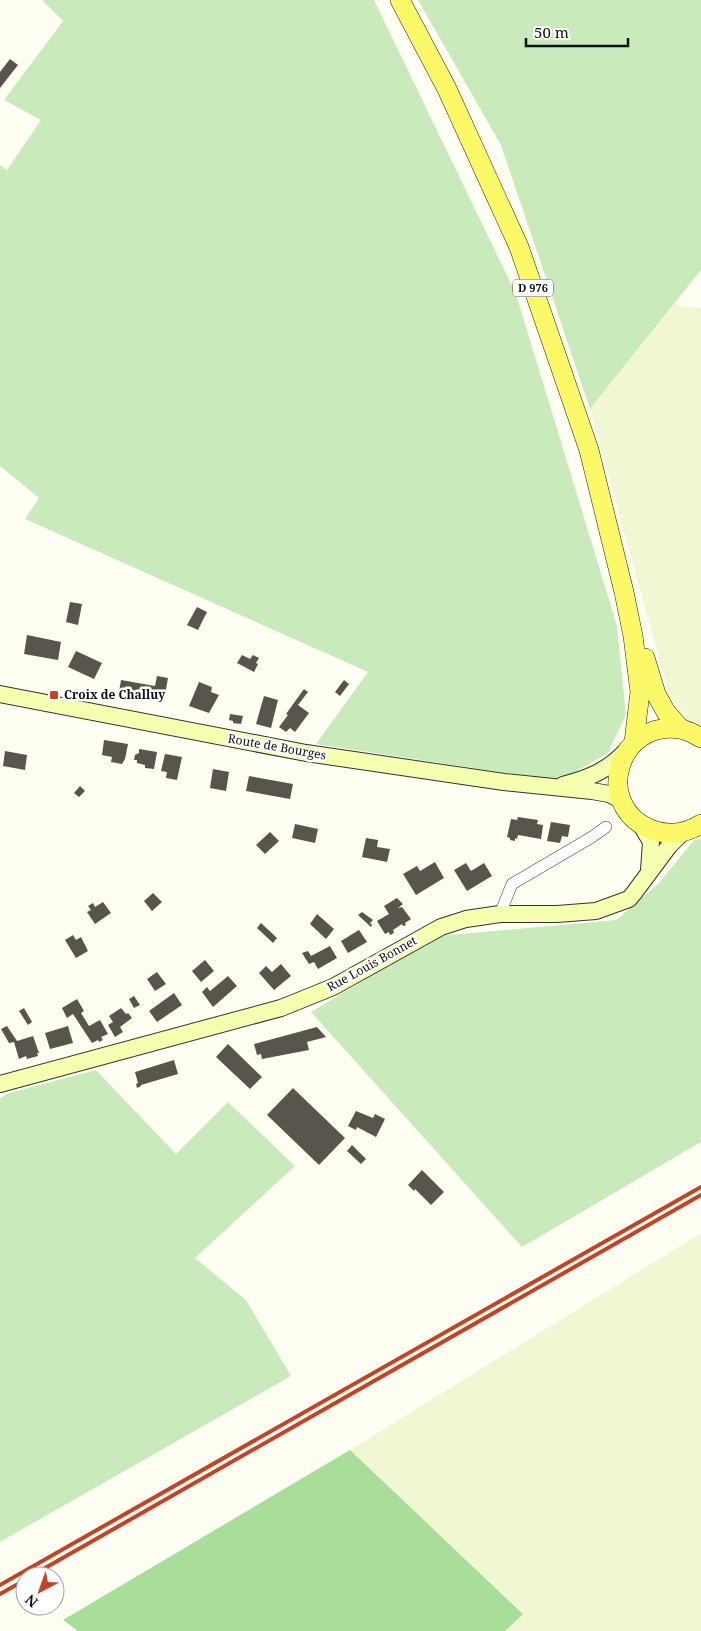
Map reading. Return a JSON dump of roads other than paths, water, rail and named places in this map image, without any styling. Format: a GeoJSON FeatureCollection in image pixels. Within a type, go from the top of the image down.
{"type":"FeatureCollection","features":[{"type":"Feature","properties":{"kind":"main road","name":"D 976"},"geometry":{"type":"LineString","coordinates":[[400,0],[447,89],[519,247],[589,450],[633,636],[640,692],[632,745]]}},
{"type":"Feature","properties":{"kind":"main road","name":"D 976"},"geometry":{"type":"LineString","coordinates":[[624,592],[656,694],[666,712],[693,732]]}},
{"type":"Feature","properties":{"kind":"main road"},"geometry":{"type":"LineString","coordinates":[[693,732],[668,728],[652,731],[632,745],[621,762],[617,780],[621,800],[627,812],[641,825],[659,833],[683,832],[701,824]]}},
{"type":"Feature","properties":{"kind":"street","name":"Route de Bourges"},"geometry":{"type":"LineString","coordinates":[[0,694],[306,753],[504,782],[592,791],[609,794],[621,800]]}},
{"type":"Feature","properties":{"kind":"street","name":"Route de Bourges"},"geometry":{"type":"LineString","coordinates":[[556,786],[578,781],[601,772],[615,762],[632,745]]}},
{"type":"Feature","properties":{"kind":"street"},"geometry":{"type":"LineString","coordinates":[[641,825],[652,842],[649,873]]}},
{"type":"Feature","properties":{"kind":"street"},"geometry":{"type":"LineString","coordinates":[[500,914],[512,884],[606,827]]}},
{"type":"Feature","properties":{"kind":"street","name":"Rue Louis Bonnet"},"geometry":{"type":"LineString","coordinates":[[0,1084],[281,1008],[333,987],[441,927],[466,919],[500,914],[557,914],[596,911],[629,899],[669,846],[683,832]]}},
{"type":"Feature","properties":{"kind":"railway"},"geometry":{"type":"LineString","coordinates":[[0,1585],[701,1187]]}},
{"type":"Feature","properties":{"kind":"railway"},"geometry":{"type":"LineString","coordinates":[[49,1566],[701,1195]]}},
{"type":"Feature","properties":{"kind":"railway"},"geometry":{"type":"LineString","coordinates":[[0,1594],[15,1586]]}},
{"type":"Feature","properties":{"kind":"place","name":"Croix de Challuy"},"geometry":{"type":"Point","coordinates":[54,695]}}]}
